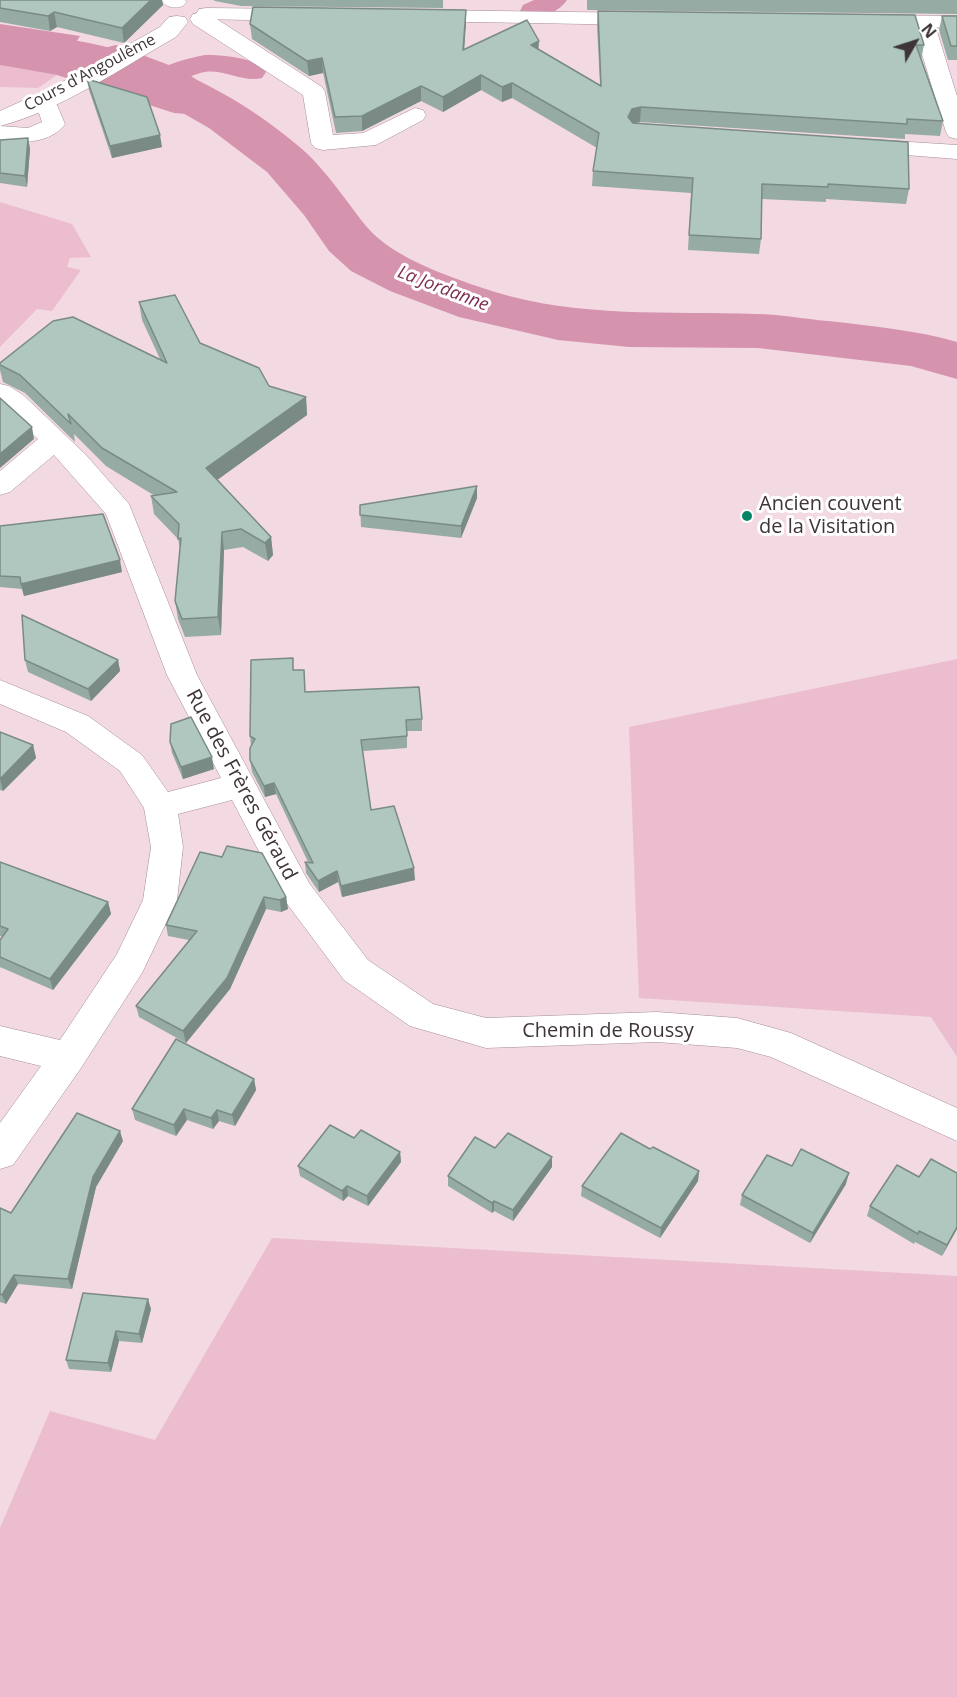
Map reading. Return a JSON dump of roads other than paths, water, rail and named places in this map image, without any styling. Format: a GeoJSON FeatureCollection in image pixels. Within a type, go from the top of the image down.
{"type":"FeatureCollection","features":[{"type":"Feature","properties":{"kind":"street"},"geometry":{"type":"LineString","coordinates":[[188,8],[317,15]]}},
{"type":"Feature","properties":{"kind":"street"},"geometry":{"type":"LineString","coordinates":[[188,8],[314,92],[323,143],[368,140],[416,115]]}},
{"type":"Feature","properties":{"kind":"street","name":"Cours d'Angoulême"},"geometry":{"type":"LineString","coordinates":[[0,119],[40,104],[168,32],[188,8]]}},
{"type":"Feature","properties":{"kind":"street"},"geometry":{"type":"LineString","coordinates":[[400,16],[660,19]]}},
{"type":"Feature","properties":{"kind":"street"},"geometry":{"type":"LineString","coordinates":[[849,21],[957,22]]}},
{"type":"Feature","properties":{"kind":"street"},"geometry":{"type":"LineString","coordinates":[[922,22],[957,132]]}},
{"type":"Feature","properties":{"kind":"street"},"geometry":{"type":"LineString","coordinates":[[0,133],[40,133],[50,129],[54,124],[48,110],[40,104]]}},
{"type":"Feature","properties":{"kind":"street"},"geometry":{"type":"LineString","coordinates":[[839,144],[957,152]]}},
{"type":"Feature","properties":{"kind":"street","name":"Rue des Frères Géraud"},"geometry":{"type":"LineString","coordinates":[[0,392],[15,401],[54,440],[108,514],[182,675],[297,892],[356,970],[423,1016]]}},
{"type":"Feature","properties":{"kind":"street"},"geometry":{"type":"LineString","coordinates":[[0,486],[54,440]]}},
{"type":"Feature","properties":{"kind":"street"},"geometry":{"type":"LineString","coordinates":[[0,691],[77,724],[131,763],[160,806],[167,847],[160,900],[130,963],[68,1058],[0,1153]]}},
{"type":"Feature","properties":{"kind":"street","name":"Rue des Frères Géraud"},"geometry":{"type":"LineString","coordinates":[[160,806],[241,785]]}},
{"type":"Feature","properties":{"kind":"street","name":"Chemin de Roussy"},"geometry":{"type":"LineString","coordinates":[[423,1016],[486,1033],[657,1027],[737,1033],[778,1044],[957,1125]]}},
{"type":"Feature","properties":{"kind":"street"},"geometry":{"type":"LineString","coordinates":[[0,1041],[68,1058]]}},
{"type":"Feature","properties":{"kind":"waterway"},"geometry":{"type":"LineString","coordinates":[[533,11],[554,0]]}},
{"type":"Feature","properties":{"kind":"waterway","name":"La Jordanne"},"geometry":{"type":"LineString","coordinates":[[0,50],[86,57],[161,81],[227,117],[285,161],[323,204],[348,239],[370,259],[410,279],[479,305],[558,323],[629,330],[758,331],[917,349],[957,361]]}},
{"type":"Feature","properties":{"kind":"waterway"},"geometry":{"type":"LineString","coordinates":[[161,81],[185,69],[215,63],[252,72]]}},
{"type":"Feature","properties":{"kind":"place","name":"Ancien couvent de la Visitation"},"geometry":{"type":"Point","coordinates":[747,516]}}]}
